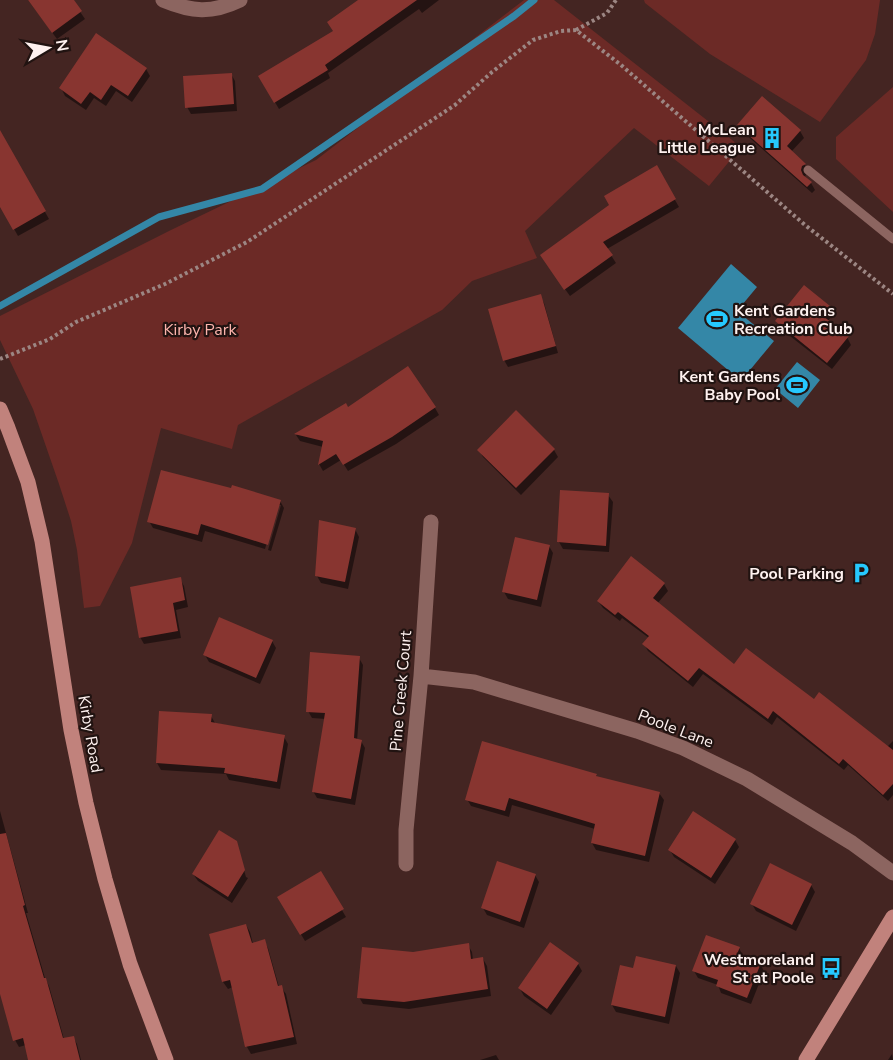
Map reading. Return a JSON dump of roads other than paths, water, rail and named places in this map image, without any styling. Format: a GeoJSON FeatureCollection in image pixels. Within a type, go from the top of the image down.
{"type":"FeatureCollection","features":[{"type":"Feature","properties":{"kind":"main road","name":"Kirby Road"},"geometry":{"type":"LineString","coordinates":[[0,409],[28,482],[42,541],[88,814],[130,964],[166,1060]]}},
{"type":"Feature","properties":{"kind":"main road"},"geometry":{"type":"LineString","coordinates":[[806,1060],[893,917]]}},
{"type":"Feature","properties":{"kind":"street"},"geometry":{"type":"LineString","coordinates":[[163,0],[182,8],[201,10],[216,9],[240,0]]}},
{"type":"Feature","properties":{"kind":"street","name":"Pine Creek Court"},"geometry":{"type":"LineString","coordinates":[[406,864],[406,830],[421,676],[431,522]]}},
{"type":"Feature","properties":{"kind":"street","name":"Poole Lane"},"geometry":{"type":"LineString","coordinates":[[421,676],[474,682],[637,731],[683,748],[747,779],[852,843],[893,873]]}},
{"type":"Feature","properties":{"kind":"lane"},"geometry":{"type":"LineString","coordinates":[[808,170],[893,239]]}},
{"type":"Feature","properties":{"kind":"water","name":"Kent Gardens Recreation Club"},"geometry":{"type":"Polygon","coordinates":[[[731,264],[757,287],[737,311],[774,341],[741,381],[678,328],[731,264]]]}},
{"type":"Feature","properties":{"kind":"water","name":"Kent Gardens Baby Pool"},"geometry":{"type":"Polygon","coordinates":[[[797,362],[820,380],[798,408],[775,389],[797,362]]]}},
{"type":"Feature","properties":{"kind":"waterway"},"geometry":{"type":"LineString","coordinates":[[0,306],[159,217],[262,189],[534,0]]}},
{"type":"Feature","properties":{"kind":"place","name":"McLean Little League"},"geometry":{"type":"Point","coordinates":[772,138]}},
{"type":"Feature","properties":{"kind":"place","name":"Kent Gardens Recreation Club"},"geometry":{"type":"Point","coordinates":[717,319]}},
{"type":"Feature","properties":{"kind":"place","name":"Kent Gardens Baby Pool"},"geometry":{"type":"Point","coordinates":[797,385]}},
{"type":"Feature","properties":{"kind":"place","name":"Pool Parking"},"geometry":{"type":"Point","coordinates":[861,573]}},
{"type":"Feature","properties":{"kind":"place","name":"Westmoreland St at Poole"},"geometry":{"type":"Point","coordinates":[831,968]}},
{"type":"Feature","properties":{"kind":"park label","name":"Kirby Park"},"geometry":{"type":"Point","coordinates":[200,329]}}]}
